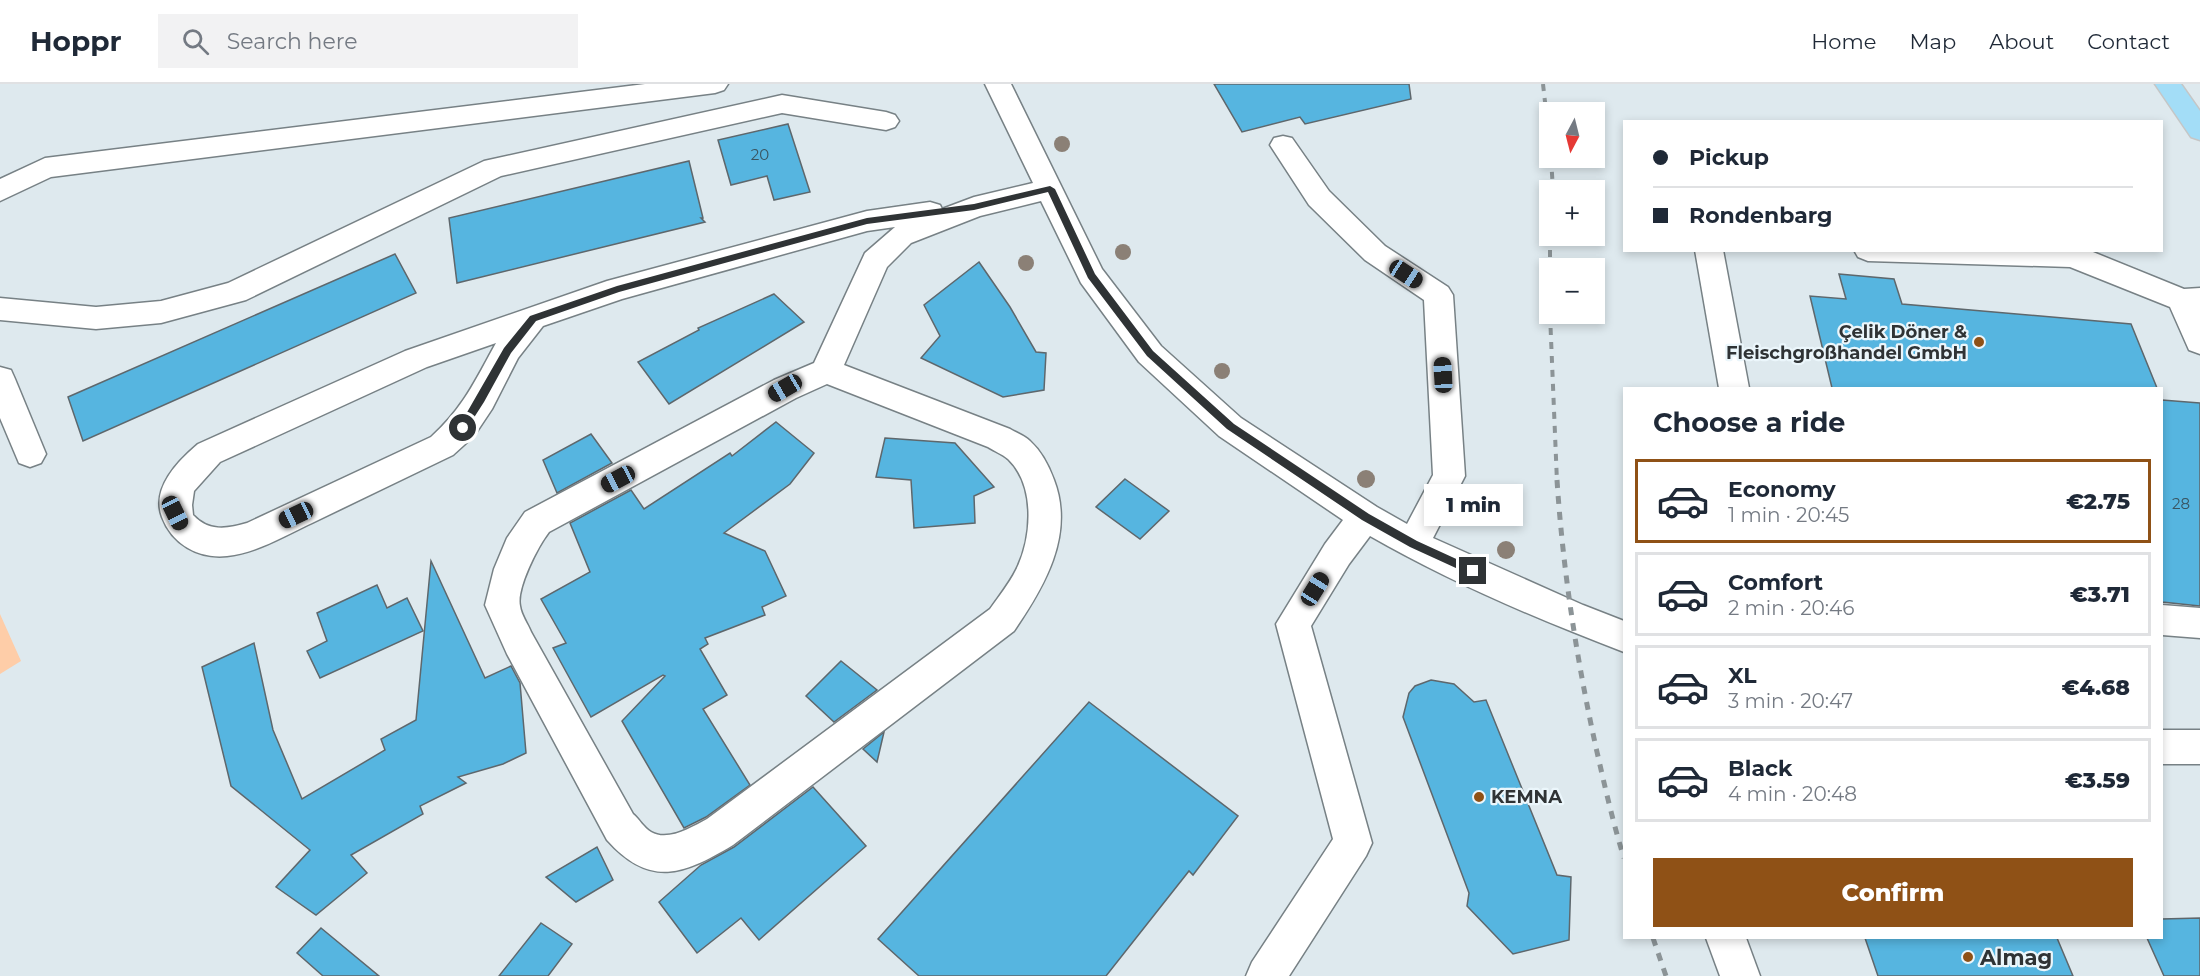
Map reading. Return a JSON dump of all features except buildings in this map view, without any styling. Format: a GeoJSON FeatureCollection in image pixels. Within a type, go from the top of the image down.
{"type":"FeatureCollection","features":[{"type":"Feature","properties":{"kind":"main road"},"geometry":{"type":"LineString","coordinates":[[2168,84],[2200,131]]}},
{"type":"Feature","properties":{"kind":"street"},"geometry":{"type":"LineString","coordinates":[[640,135],[716,84]]}},
{"type":"Feature","properties":{"kind":"street"},"geometry":{"type":"LineString","coordinates":[[0,191],[45,168],[716,84]]}},
{"type":"Feature","properties":{"kind":"street"},"geometry":{"type":"LineString","coordinates":[[998,84],[1091,275],[1150,354],[1230,427],[1365,517],[1413,544],[1571,616],[1623,636]]}},
{"type":"Feature","properties":{"kind":"street"},"geometry":{"type":"LineString","coordinates":[[0,309],[96,318],[161,312],[236,292],[494,168],[782,104],[886,121]]}},
{"type":"Feature","properties":{"kind":"street"},"geometry":{"type":"LineString","coordinates":[[1283,145],[1319,198],[1375,253],[1438,295],[1449,476],[1413,544]]}},
{"type":"Feature","properties":{"kind":"street"},"geometry":{"type":"LineString","coordinates":[[533,318],[507,350],[481,400],[463,428],[442,446],[254,535],[226,542],[201,539],[183,530],[175,513],[177,492],[190,471],[209,453],[416,360],[533,318],[617,289],[867,221],[974,207],[1050,189]]}},
{"type":"Feature","properties":{"kind":"street"},"geometry":{"type":"LineString","coordinates":[[826,371],[999,438],[1018,449],[1033,466],[1043,491],[1045,524],[1038,559],[1023,589],[1002,620],[720,832],[693,848],[666,855],[639,847],[620,827],[519,643],[502,605],[511,569],[524,538],[537,522],[785,388],[826,371],[875,261],[901,236],[974,207]]}},
{"type":"Feature","properties":{"kind":"street"},"geometry":{"type":"LineString","coordinates":[[1709,252],[1734,387]]}},
{"type":"Feature","properties":{"kind":"street"},"geometry":{"type":"LineString","coordinates":[[1936,252],[2073,256],[2191,300],[2200,342]]}},
{"type":"Feature","properties":{"kind":"street"},"geometry":{"type":"LineString","coordinates":[[0,378],[30,454]]}},
{"type":"Feature","properties":{"kind":"street"},"geometry":{"type":"LineString","coordinates":[[1266,976],[1353,843],[1293,624],[1337,554],[1365,517]]}},
{"type":"Feature","properties":{"kind":"street"},"geometry":{"type":"LineString","coordinates":[[2163,620],[2200,623]]}},
{"type":"Feature","properties":{"kind":"street"},"geometry":{"type":"LineString","coordinates":[[2163,747],[2200,747]]}},
{"type":"Feature","properties":{"kind":"street"},"geometry":{"type":"LineString","coordinates":[[1726,939],[1740,976]]}},
{"type":"Feature","properties":{"kind":"shaded area"},"geometry":{"type":"Polygon","coordinates":[[[0,614],[21,661],[0,674],[0,614]]]}},
{"type":"Feature","properties":{"kind":"railway"},"geometry":{"type":"LineString","coordinates":[[1543,84],[1545,102]]}},
{"type":"Feature","properties":{"kind":"railway"},"geometry":{"type":"LineString","coordinates":[[1552,168],[1552,180]]}},
{"type":"Feature","properties":{"kind":"railway"},"geometry":{"type":"LineString","coordinates":[[1550,246],[1550,258]]}},
{"type":"Feature","properties":{"kind":"railway"},"geometry":{"type":"LineString","coordinates":[[1550,324],[1557,482]]}},
{"type":"Feature","properties":{"kind":"railway"},"geometry":{"type":"LineString","coordinates":[[1557,480],[1563,548],[1577,650],[1597,752],[1623,854]]}},
{"type":"Feature","properties":{"kind":"railway"},"geometry":{"type":"LineString","coordinates":[[1653,939],[1666,976]]}},
{"type":"Feature","properties":{"kind":"place","name":"Çelik Döner & Fleischgroßhandel GmbH"},"geometry":{"type":"Point","coordinates":[1979,342]}},
{"type":"Feature","properties":{"kind":"place","name":"KEMNA"},"geometry":{"type":"Point","coordinates":[1479,797]}},
{"type":"Feature","properties":{"kind":"place","name":"Almag"},"geometry":{"type":"Point","coordinates":[1968,957]}},
{"type":"Feature","properties":{"kind":"route"},"geometry":{"type":"LineString","coordinates":[[463,428],[481,400],[507,350],[533,318],[617,289],[867,221],[974,207],[1050,189],[1091,275],[1150,354],[1230,427],[1365,517],[1413,544],[1473,571]]}}]}
